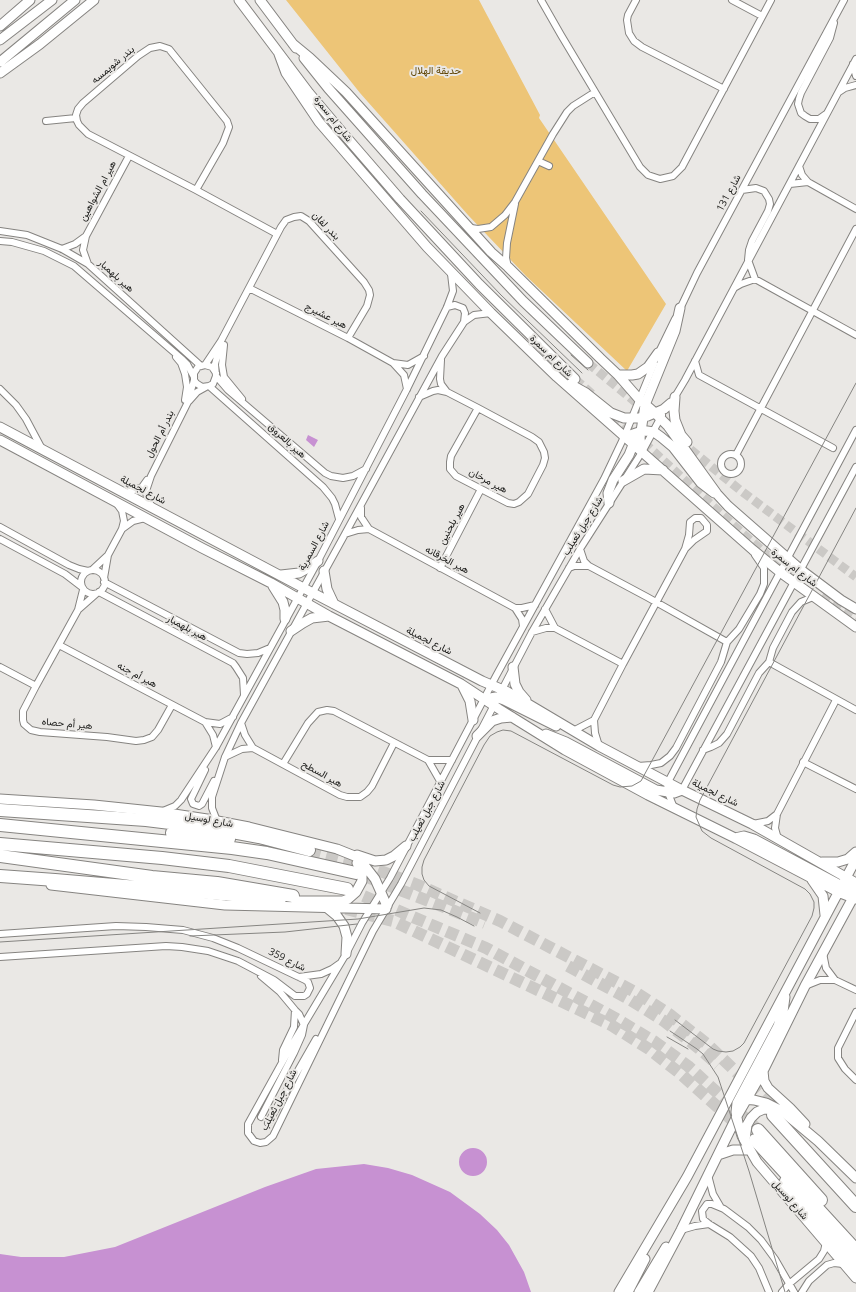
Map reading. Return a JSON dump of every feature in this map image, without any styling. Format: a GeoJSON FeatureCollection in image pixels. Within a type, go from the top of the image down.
{"type":"FeatureCollection","features":[{"type":"Feature","properties":{"kind":"highway"},"geometry":{"type":"LineString","coordinates":[[0,810],[161,821],[259,837],[309,850],[219,838],[133,829],[53,824],[0,824]]}},
{"type":"Feature","properties":{"kind":"highway"},"geometry":{"type":"LineString","coordinates":[[0,824],[232,848],[267,853],[356,873]]}},
{"type":"Feature","properties":{"kind":"highway"},"geometry":{"type":"LineString","coordinates":[[0,844],[199,862],[229,866],[347,889]]}},
{"type":"Feature","properties":{"kind":"highway"},"geometry":{"type":"LineString","coordinates":[[0,856],[152,877],[217,883],[292,896],[279,900],[272,900],[71,881],[0,877]]}},
{"type":"Feature","properties":{"kind":"highway"},"geometry":{"type":"LineString","coordinates":[[781,1115],[856,1195]]}},
{"type":"Feature","properties":{"kind":"highway"},"geometry":{"type":"LineString","coordinates":[[781,1115],[856,1206]]}},
{"type":"Feature","properties":{"kind":"highway"},"geometry":{"type":"LineString","coordinates":[[752,1140],[780,1167],[856,1250]]}},
{"type":"Feature","properties":{"kind":"highway","name":"شارع لوسيل"},"geometry":{"type":"LineString","coordinates":[[752,1140],[856,1238]]}},
{"type":"Feature","properties":{"kind":"highway"},"geometry":{"type":"LineString","coordinates":[[780,1167],[796,1198],[850,1265]]}},
{"type":"Feature","properties":{"kind":"street"},"geometry":{"type":"LineString","coordinates":[[0,26],[30,0]]}},
{"type":"Feature","properties":{"kind":"street"},"geometry":{"type":"LineString","coordinates":[[0,40],[52,0]]}},
{"type":"Feature","properties":{"kind":"street"},"geometry":{"type":"LineString","coordinates":[[0,62],[75,0]]}},
{"type":"Feature","properties":{"kind":"street"},"geometry":{"type":"LineString","coordinates":[[0,73],[40,44],[94,0]]}},
{"type":"Feature","properties":{"kind":"street","name":"شارع ام سمرة"},"geometry":{"type":"LineString","coordinates":[[239,0],[279,54],[342,132],[400,199],[479,284],[575,379]]}},
{"type":"Feature","properties":{"kind":"street","name":"شارع ام سمرة"},"geometry":{"type":"LineString","coordinates":[[260,0],[328,88],[422,194],[523,301],[588,363]]}},
{"type":"Feature","properties":{"kind":"street"},"geometry":{"type":"LineString","coordinates":[[541,0],[642,170],[652,177],[660,178],[673,176],[682,167],[771,0]]}},
{"type":"Feature","properties":{"kind":"street"},"geometry":{"type":"LineString","coordinates":[[636,0],[627,20],[629,33],[634,41],[724,89]]}},
{"type":"Feature","properties":{"kind":"street"},"geometry":{"type":"LineString","coordinates":[[732,0],[762,16]]}},
{"type":"Feature","properties":{"kind":"street","name":"شارع 131"},"geometry":{"type":"LineString","coordinates":[[642,402],[658,353],[697,273],[844,0]]}},
{"type":"Feature","properties":{"kind":"street"},"geometry":{"type":"LineString","coordinates":[[826,114],[822,118],[815,119],[805,116],[799,109],[799,99],[830,38],[834,18]]}},
{"type":"Feature","properties":{"kind":"street","name":"شارع ام سمرة"},"geometry":{"type":"LineString","coordinates":[[293,44],[342,88],[471,228],[491,252],[618,375],[642,402],[658,415],[717,494],[741,519],[800,570],[856,609]]}},
{"type":"Feature","properties":{"kind":"street","name":"بندر شويمسه"},"geometry":{"type":"LineString","coordinates":[[76,118],[78,109],[83,103],[143,52],[150,48],[160,46],[169,49],[225,118],[228,124],[227,134],[223,143],[196,190]]}},
{"type":"Feature","properties":{"kind":"street","name":"شارع ام سمرة"},"geometry":{"type":"LineString","coordinates":[[279,54],[286,73],[319,122],[427,247],[491,313],[557,377],[753,550],[780,572],[856,627]]}},
{"type":"Feature","properties":{"kind":"street"},"geometry":{"type":"LineString","coordinates":[[855,62],[856,76]]}},
{"type":"Feature","properties":{"kind":"street"},"geometry":{"type":"LineString","coordinates":[[557,377],[578,388],[611,413],[620,417],[658,415],[673,400],[855,62]]}},
{"type":"Feature","properties":{"kind":"street"},"geometry":{"type":"LineString","coordinates":[[838,93],[845,88],[856,85]]}},
{"type":"Feature","properties":{"kind":"street"},"geometry":{"type":"LineString","coordinates":[[471,228],[478,229],[490,227],[505,215],[515,202],[567,112],[573,106],[595,92]]}},
{"type":"Feature","properties":{"kind":"street"},"geometry":{"type":"LineString","coordinates":[[46,121],[76,118],[79,125],[88,134],[277,234]]}},
{"type":"Feature","properties":{"kind":"street","name":"هير ام الشواهين"},"geometry":{"type":"LineString","coordinates":[[88,264],[83,250],[86,236],[129,156]]}},
{"type":"Feature","properties":{"kind":"street"},"geometry":{"type":"LineString","coordinates":[[538,160],[549,166]]}},
{"type":"Feature","properties":{"kind":"street"},"geometry":{"type":"LineString","coordinates":[[799,166],[802,175],[808,182],[856,209]]}},
{"type":"Feature","properties":{"kind":"street"},"geometry":{"type":"LineString","coordinates":[[790,184],[808,182]]}},
{"type":"Feature","properties":{"kind":"street"},"geometry":{"type":"LineString","coordinates":[[742,190],[752,188],[760,189],[767,195],[770,204],[768,211],[750,245],[748,260],[755,279],[856,335]]}},
{"type":"Feature","properties":{"kind":"street"},"geometry":{"type":"LineString","coordinates":[[508,267],[506,258],[507,243],[515,202]]}},
{"type":"Feature","properties":{"kind":"street","name":"بندر لفان"},"geometry":{"type":"LineString","coordinates":[[216,375],[215,364],[221,342],[227,329],[250,288],[277,234],[286,220],[294,217],[301,216],[306,219],[370,292],[369,300],[348,338]]}},
{"type":"Feature","properties":{"kind":"street"},"geometry":{"type":"LineString","coordinates":[[736,455],[856,229]]}},
{"type":"Feature","properties":{"kind":"street","name":"هير بلهمبار"},"geometry":{"type":"LineString","coordinates":[[0,231],[27,235],[62,249],[88,264],[203,365]]}},
{"type":"Feature","properties":{"kind":"street","name":"هير ام الشواهين"},"geometry":{"type":"LineString","coordinates":[[62,249],[75,244],[86,236]]}},
{"type":"Feature","properties":{"kind":"street","name":"هير بلهمبار"},"geometry":{"type":"LineString","coordinates":[[0,241],[12,242],[44,251],[74,266],[187,364],[194,378]]}},
{"type":"Feature","properties":{"kind":"street","name":"شارع السمرية"},"geometry":{"type":"LineString","coordinates":[[162,812],[174,806],[181,800],[216,747],[318,561],[424,356],[447,307],[453,292],[451,272]]}},
{"type":"Feature","properties":{"kind":"street"},"geometry":{"type":"LineString","coordinates":[[734,288],[755,279]]}},
{"type":"Feature","properties":{"kind":"street","name":"هير عشيرج"},"geometry":{"type":"LineString","coordinates":[[250,288],[348,338],[393,363],[404,375],[407,389]]}},
{"type":"Feature","properties":{"kind":"street"},"geometry":{"type":"LineString","coordinates":[[447,307],[455,304],[463,308],[465,313],[464,322]]}},
{"type":"Feature","properties":{"kind":"street"},"geometry":{"type":"LineString","coordinates":[[642,452],[638,417],[642,402],[650,391],[675,331],[680,308]]}},
{"type":"Feature","properties":{"kind":"street"},"geometry":{"type":"LineString","coordinates":[[464,322],[474,315],[491,313]]}},
{"type":"Feature","properties":{"kind":"street","name":"شارع السمرية"},"geometry":{"type":"LineString","coordinates":[[217,821],[213,814],[212,801],[225,757],[241,723],[442,356],[464,322]]}},
{"type":"Feature","properties":{"kind":"street","name":"هير بالعروق"},"geometry":{"type":"LineString","coordinates":[[227,329],[222,359],[224,377],[244,404]]}},
{"type":"Feature","properties":{"kind":"street","name":"بندر لفان"},"geometry":{"type":"LineString","coordinates":[[203,365],[221,342]]}},
{"type":"Feature","properties":{"kind":"street","name":"هير بلهمبار"},"geometry":{"type":"LineString","coordinates":[[164,343],[181,364],[185,374],[187,387],[181,416]]}},
{"type":"Feature","properties":{"kind":"street"},"geometry":{"type":"LineString","coordinates":[[618,375],[638,374],[648,367],[658,353]]}},
{"type":"Feature","properties":{"kind":"street"},"geometry":{"type":"LineString","coordinates":[[393,363],[408,365],[424,356]]}},
{"type":"Feature","properties":{"kind":"street"},"geometry":{"type":"LineString","coordinates":[[442,356],[440,379],[441,384],[448,392]]}},
{"type":"Feature","properties":{"kind":"street"},"geometry":{"type":"LineString","coordinates":[[695,361],[699,375],[833,448]]}},
{"type":"Feature","properties":{"kind":"street"},"geometry":{"type":"LineString","coordinates":[[203,365],[212,367],[216,375],[215,380],[207,387],[199,386],[194,378],[196,370],[203,365]]}},
{"type":"Feature","properties":{"kind":"street","name":"هير بالعروق"},"geometry":{"type":"LineString","coordinates":[[216,375],[228,390],[325,473],[331,476],[343,478],[366,469]]}},
{"type":"Feature","properties":{"kind":"street"},"geometry":{"type":"LineString","coordinates":[[685,380],[699,375]]}},
{"type":"Feature","properties":{"kind":"street","name":"بندر أم الحول"},"geometry":{"type":"LineString","coordinates":[[152,507],[146,493],[151,476],[188,402],[194,378]]}},
{"type":"Feature","properties":{"kind":"street","name":"هير بالعروق"},"geometry":{"type":"LineString","coordinates":[[207,387],[323,487],[335,504],[339,519]]}},
{"type":"Feature","properties":{"kind":"street","name":"بندر أم الحول"},"geometry":{"type":"LineString","coordinates":[[188,402],[197,392],[207,387]]}},
{"type":"Feature","properties":{"kind":"street"},"geometry":{"type":"LineString","coordinates":[[0,389],[16,405],[26,419],[42,451]]}},
{"type":"Feature","properties":{"kind":"street"},"geometry":{"type":"LineString","coordinates":[[420,397],[433,391],[448,392]]}},
{"type":"Feature","properties":{"kind":"street","name":"هير مرخان"},"geometry":{"type":"LineString","coordinates":[[448,392],[478,408],[539,442],[545,458],[528,494],[519,502],[514,504],[508,503],[481,490],[456,476],[450,468],[452,456],[478,408]]}},
{"type":"Feature","properties":{"kind":"street"},"geometry":{"type":"LineString","coordinates":[[673,400],[676,424],[681,435],[703,464],[705,469],[704,476]]}},
{"type":"Feature","properties":{"kind":"street","name":"شارع جبل ثعيلب"},"geometry":{"type":"LineString","coordinates":[[638,417],[624,437],[604,479],[491,685],[381,893],[282,1062],[248,1124],[247,1130],[249,1136],[257,1142],[266,1142],[273,1136],[373,931],[401,884],[513,667],[580,549],[654,432],[658,415]]}},
{"type":"Feature","properties":{"kind":"street","name":"شارع لجميلة"},"geometry":{"type":"LineString","coordinates":[[0,427],[42,451],[126,493],[334,604],[530,704],[599,746],[682,790],[752,824],[820,862],[851,887]]}},
{"type":"Feature","properties":{"kind":"street"},"geometry":{"type":"LineString","coordinates":[[675,809],[667,793],[666,788],[668,782],[856,430]]}},
{"type":"Feature","properties":{"kind":"street"},"geometry":{"type":"LineString","coordinates":[[609,503],[608,493],[613,480],[629,455],[639,432]]}},
{"type":"Feature","properties":{"kind":"street"},"geometry":{"type":"LineString","coordinates":[[624,437],[639,432],[654,432],[673,447],[705,487],[717,494]]}},
{"type":"Feature","properties":{"kind":"street"},"geometry":{"type":"LineString","coordinates":[[0,440],[476,693],[566,730],[572,730],[594,720]]}},
{"type":"Feature","properties":{"kind":"street"},"geometry":{"type":"LineString","coordinates":[[535,730],[566,742],[652,788],[667,793],[674,793],[682,790],[856,467]]}},
{"type":"Feature","properties":{"kind":"street"},"geometry":{"type":"LineString","coordinates":[[623,481],[644,469],[663,470]]}},
{"type":"Feature","properties":{"kind":"street","name":"بندر أم الحول"},"geometry":{"type":"LineString","coordinates":[[126,493],[142,487],[151,476]]}},
{"type":"Feature","properties":{"kind":"street","name":"هير بلحنين"},"geometry":{"type":"LineString","coordinates":[[440,568],[481,490]]}},
{"type":"Feature","properties":{"kind":"street"},"geometry":{"type":"LineString","coordinates":[[0,539],[66,574],[89,594],[97,593],[103,588],[108,555],[122,529],[124,521],[122,511],[113,500]]}},
{"type":"Feature","properties":{"kind":"street"},"geometry":{"type":"LineString","coordinates":[[345,534],[358,530],[369,529],[361,517],[361,506]]}},
{"type":"Feature","properties":{"kind":"street"},"geometry":{"type":"LineString","coordinates":[[599,746],[595,733],[594,720],[685,549],[689,535],[690,522],[698,517],[704,520],[707,525],[707,531],[694,540],[685,549]]}},
{"type":"Feature","properties":{"kind":"street"},"geometry":{"type":"LineString","coordinates":[[122,529],[133,520],[145,518]]}},
{"type":"Feature","properties":{"kind":"street"},"geometry":{"type":"LineString","coordinates":[[0,527],[79,569],[99,572],[104,580]]}},
{"type":"Feature","properties":{"kind":"street","name":"هير الخرقانه"},"geometry":{"type":"LineString","coordinates":[[369,529],[515,608]]}},
{"type":"Feature","properties":{"kind":"street"},"geometry":{"type":"LineString","coordinates":[[580,549],[588,566]]}},
{"type":"Feature","properties":{"kind":"street"},"geometry":{"type":"LineString","coordinates":[[638,766],[651,766],[661,763],[673,752],[721,662],[727,642],[739,629],[762,589],[764,568],[753,550]]}},
{"type":"Feature","properties":{"kind":"street"},"geometry":{"type":"LineString","coordinates":[[82,588],[82,578],[108,555]]}},
{"type":"Feature","properties":{"kind":"street"},"geometry":{"type":"LineString","coordinates":[[282,575],[299,573],[318,561]]}},
{"type":"Feature","properties":{"kind":"street"},"geometry":{"type":"LineString","coordinates":[[569,568],[574,566],[588,566],[727,642]]}},
{"type":"Feature","properties":{"kind":"street"},"geometry":{"type":"LineString","coordinates":[[324,571],[327,589],[334,604]]}},
{"type":"Feature","properties":{"kind":"street","name":"هير بلهمبار"},"geometry":{"type":"LineString","coordinates":[[104,580],[239,653],[258,653],[270,648]]}},
{"type":"Feature","properties":{"kind":"street"},"geometry":{"type":"LineString","coordinates":[[271,583],[281,598],[285,610],[285,619]]}},
{"type":"Feature","properties":{"kind":"street","name":"هير أم حصاه"},"geometry":{"type":"LineString","coordinates":[[82,588],[78,610],[23,712],[23,720],[28,728],[40,732],[107,737],[136,741],[144,740],[152,737],[158,730],[172,705]]}},
{"type":"Feature","properties":{"kind":"street","name":"هير بلهمبار"},"geometry":{"type":"LineString","coordinates":[[97,593],[232,663],[243,678],[244,697]]}},
{"type":"Feature","properties":{"kind":"street","name":"هير أم حصاه"},"geometry":{"type":"LineString","coordinates":[[78,610],[97,593]]}},
{"type":"Feature","properties":{"kind":"street"},"geometry":{"type":"LineString","coordinates":[[703,750],[715,745],[725,737],[759,673],[769,662],[773,648],[795,608],[805,599],[813,596]]}},
{"type":"Feature","properties":{"kind":"street"},"geometry":{"type":"LineString","coordinates":[[515,608],[535,605]]}},
{"type":"Feature","properties":{"kind":"street"},"geometry":{"type":"LineString","coordinates":[[515,608],[522,619],[523,626]]}},
{"type":"Feature","properties":{"kind":"street"},"geometry":{"type":"LineString","coordinates":[[545,609],[555,628]]}},
{"type":"Feature","properties":{"kind":"street"},"geometry":{"type":"LineString","coordinates":[[291,631],[303,622],[312,618],[329,616]]}},
{"type":"Feature","properties":{"kind":"street"},"geometry":{"type":"LineString","coordinates":[[771,625],[782,631]]}},
{"type":"Feature","properties":{"kind":"street"},"geometry":{"type":"LineString","coordinates":[[532,632],[546,628],[555,628],[623,664]]}},
{"type":"Feature","properties":{"kind":"street","name":"هير أم جنه"},"geometry":{"type":"LineString","coordinates":[[59,644],[205,722],[220,724],[234,716]]}},
{"type":"Feature","properties":{"kind":"street"},"geometry":{"type":"LineString","coordinates":[[769,662],[856,710]]}},
{"type":"Feature","properties":{"kind":"street"},"geometry":{"type":"LineString","coordinates":[[513,667],[515,684],[519,692],[530,704]]}},
{"type":"Feature","properties":{"kind":"street"},"geometry":{"type":"LineString","coordinates":[[0,668],[36,686]]}},
{"type":"Feature","properties":{"kind":"street"},"geometry":{"type":"LineString","coordinates":[[461,684],[470,701],[473,720]]}},
{"type":"Feature","properties":{"kind":"street"},"geometry":{"type":"LineString","coordinates":[[486,696],[502,689]]}},
{"type":"Feature","properties":{"kind":"street"},"geometry":{"type":"LineString","coordinates":[[778,839],[775,828],[777,814],[836,700]]}},
{"type":"Feature","properties":{"kind":"street"},"geometry":{"type":"LineString","coordinates":[[496,702],[512,717],[565,750],[675,809],[810,877],[851,887]]}},
{"type":"Feature","properties":{"kind":"street"},"geometry":{"type":"LineString","coordinates":[[283,764],[308,723],[318,712],[327,710],[334,712],[428,760],[452,760]]}},
{"type":"Feature","properties":{"kind":"street"},"geometry":{"type":"LineString","coordinates":[[477,736],[492,721],[512,717]]}},
{"type":"Feature","properties":{"kind":"street"},"geometry":{"type":"LineString","coordinates":[[205,722],[213,735],[216,747],[191,799],[193,804],[199,806],[204,802],[225,757],[242,749],[253,748],[245,735],[241,723]]}},
{"type":"Feature","properties":{"kind":"street","name":"هير السطح"},"geometry":{"type":"LineString","coordinates":[[253,748],[340,795],[347,797],[360,796],[372,786],[394,743]]}},
{"type":"Feature","properties":{"kind":"street"},"geometry":{"type":"LineString","coordinates":[[428,760],[440,781]]}},
{"type":"Feature","properties":{"kind":"street"},"geometry":{"type":"LineString","coordinates":[[803,762],[856,789]]}},
{"type":"Feature","properties":{"kind":"street","name":"شارع لوسيل"},"geometry":{"type":"LineString","coordinates":[[0,799],[94,805],[162,812],[217,821],[336,849],[357,857],[365,865],[375,879],[386,907]]}},
{"type":"Feature","properties":{"kind":"street"},"geometry":{"type":"LineString","coordinates":[[752,824],[768,821],[777,814]]}},
{"type":"Feature","properties":{"kind":"street"},"geometry":{"type":"LineString","coordinates":[[735,838],[744,836],[754,838],[851,887]]}},
{"type":"Feature","properties":{"kind":"street"},"geometry":{"type":"LineString","coordinates":[[349,853],[375,861],[380,861],[394,856],[406,846]]}},
{"type":"Feature","properties":{"kind":"street"},"geometry":{"type":"LineString","coordinates":[[820,862],[838,862],[848,859],[856,852]]}},
{"type":"Feature","properties":{"kind":"street"},"geometry":{"type":"LineString","coordinates":[[257,906],[306,900],[343,901],[348,899],[353,896],[359,888],[362,874],[358,864],[349,853]]}},
{"type":"Feature","properties":{"kind":"street"},"geometry":{"type":"LineString","coordinates":[[648,1292],[681,1230],[737,1116],[736,1108],[762,1071],[823,954],[851,887],[856,859]]}},
{"type":"Feature","properties":{"kind":"street"},"geometry":{"type":"LineString","coordinates":[[0,877],[60,886],[210,904],[371,908],[386,907]]}},
{"type":"Feature","properties":{"kind":"street"},"geometry":{"type":"LineString","coordinates":[[810,877],[823,896],[826,916]]}},
{"type":"Feature","properties":{"kind":"street"},"geometry":{"type":"LineString","coordinates":[[628,1292],[687,1177],[826,916],[851,887]]}},
{"type":"Feature","properties":{"kind":"street"},"geometry":{"type":"LineString","coordinates":[[297,977],[309,977],[321,974],[332,969],[344,958],[348,943],[344,926],[337,916],[326,907]]}},
{"type":"Feature","properties":{"kind":"street","name":"شارع 359"},"geometry":{"type":"LineString","coordinates":[[0,934],[116,926],[146,926],[183,930],[213,938],[238,948],[308,982],[310,986],[307,994],[302,997],[295,996],[274,980],[230,958],[208,951],[166,946],[0,957]]}},
{"type":"Feature","properties":{"kind":"street"},"geometry":{"type":"LineString","coordinates":[[823,954],[826,968],[835,980]]}},
{"type":"Feature","properties":{"kind":"street"},"geometry":{"type":"LineString","coordinates":[[254,969],[280,992],[299,1014],[304,1025],[299,1044],[261,1117]]}},
{"type":"Feature","properties":{"kind":"street"},"geometry":{"type":"LineString","coordinates":[[805,986],[820,980],[835,980],[856,990]]}},
{"type":"Feature","properties":{"kind":"street"},"geometry":{"type":"LineString","coordinates":[[268,1123],[345,990]]}},
{"type":"Feature","properties":{"kind":"street"},"geometry":{"type":"LineString","coordinates":[[743,1099],[778,1026],[786,991]]}},
{"type":"Feature","properties":{"kind":"street"},"geometry":{"type":"LineString","coordinates":[[282,1062],[283,1050],[294,1027],[295,1010]]}},
{"type":"Feature","properties":{"kind":"street"},"geometry":{"type":"LineString","coordinates":[[856,1012],[838,1048],[838,1058],[856,1080]]}},
{"type":"Feature","properties":{"kind":"street"},"geometry":{"type":"LineString","coordinates":[[762,1071],[764,1081],[768,1088],[797,1116],[818,1141],[856,1178]]}},
{"type":"Feature","properties":{"kind":"street"},"geometry":{"type":"LineString","coordinates":[[720,1115],[728,1106],[743,1099],[766,1103],[781,1115]]}},
{"type":"Feature","properties":{"kind":"street"},"geometry":{"type":"LineString","coordinates":[[718,1155],[752,1140],[747,1125],[757,1112],[764,1109],[772,1109],[818,1141]]}},
{"type":"Feature","properties":{"kind":"street","name":"شارع لوسيل"},"geometry":{"type":"LineString","coordinates":[[737,1116],[740,1129],[752,1140],[757,1162],[826,1242],[850,1265],[856,1278]]}},
{"type":"Feature","properties":{"kind":"street"},"geometry":{"type":"LineString","coordinates":[[711,1132],[719,1135],[724,1141]]}},
{"type":"Feature","properties":{"kind":"street"},"geometry":{"type":"LineString","coordinates":[[708,1175],[713,1194],[720,1206]]}},
{"type":"Feature","properties":{"kind":"street"},"geometry":{"type":"LineString","coordinates":[[620,1292],[687,1177]]}},
{"type":"Feature","properties":{"kind":"street"},"geometry":{"type":"LineString","coordinates":[[639,1292],[700,1190]]}},
{"type":"Feature","properties":{"kind":"street"},"geometry":{"type":"LineString","coordinates":[[770,1292],[750,1256],[741,1246],[703,1219],[702,1215],[704,1207],[707,1204],[720,1206],[732,1214],[761,1240],[775,1259],[794,1292]]}},
{"type":"Feature","properties":{"kind":"street"},"geometry":{"type":"LineString","coordinates":[[681,1230],[709,1224]]}},
{"type":"Feature","properties":{"kind":"street"},"geometry":{"type":"LineString","coordinates":[[782,1292],[789,1284],[819,1259],[824,1251],[826,1242]]}},
{"type":"Feature","properties":{"kind":"street"},"geometry":{"type":"LineString","coordinates":[[802,1292],[809,1281],[827,1265],[838,1263],[850,1265]]}},
{"type":"Feature","properties":{"kind":"street"},"geometry":{"type":"LineString","coordinates":[[764,1292],[765,1281]]}},
{"type":"Feature","properties":{"kind":"green space","name":"حديقة الهلال"},"geometry":{"type":"Polygon","coordinates":[[[286,0],[479,0],[540,115],[539,118],[666,304],[627,371],[526,276],[468,215],[360,93],[286,0]]]}},
{"type":"Feature","properties":{"kind":"shaded area"},"geometry":{"type":"Polygon","coordinates":[[[308,435],[318,440],[314,447],[306,440],[308,435]]]}},
{"type":"Feature","properties":{"kind":"shaded area"},"geometry":{"type":"Polygon","coordinates":[[[473,1148],[483,1152],[487,1162],[483,1172],[473,1176],[463,1172],[459,1162],[463,1152],[473,1148]]]}},
{"type":"Feature","properties":{"kind":"shaded area"},"geometry":{"type":"Polygon","coordinates":[[[364,1164],[388,1168],[412,1175],[450,1192],[480,1214],[497,1230],[509,1245],[524,1272],[531,1292],[0,1292],[0,1254],[21,1257],[64,1257],[115,1247],[265,1187],[316,1169],[364,1164]]]}},
{"type":"Feature","properties":{"kind":"tunnel"},"geometry":{"type":"LineString","coordinates":[[588,363],[645,410]]}},
{"type":"Feature","properties":{"kind":"tunnel"},"geometry":{"type":"LineString","coordinates":[[575,379],[592,394]]}},
{"type":"Feature","properties":{"kind":"tunnel"},"geometry":{"type":"LineString","coordinates":[[614,415],[741,532],[796,580]]}},
{"type":"Feature","properties":{"kind":"tunnel"},"geometry":{"type":"LineString","coordinates":[[680,441],[740,490],[856,577]]}},
{"type":"Feature","properties":{"kind":"tunnel"},"geometry":{"type":"LineString","coordinates":[[821,597],[856,619]]}},
{"type":"Feature","properties":{"kind":"tunnel"},"geometry":{"type":"LineString","coordinates":[[309,850],[359,863],[418,885],[500,921],[635,992],[669,1014],[707,1044],[775,1109]]}},
{"type":"Feature","properties":{"kind":"tunnel"},"geometry":{"type":"LineString","coordinates":[[367,877],[485,923]]}},
{"type":"Feature","properties":{"kind":"tunnel"},"geometry":{"type":"LineString","coordinates":[[347,889],[486,948],[615,1018],[655,1042],[688,1066],[757,1129]]}},
{"type":"Feature","properties":{"kind":"tunnel"},"geometry":{"type":"LineString","coordinates":[[346,909],[393,921],[611,1025],[649,1049],[682,1075],[742,1129]]}},
{"type":"Feature","properties":{"kind":"tunnel"},"geometry":{"type":"LineString","coordinates":[[568,966],[629,999],[664,1021],[718,1065]]}},
{"type":"Feature","properties":{"kind":"tram line"},"geometry":{"type":"LineString","coordinates":[[421,211],[501,295],[582,373]]}},
{"type":"Feature","properties":{"kind":"tram line"},"geometry":{"type":"LineString","coordinates":[[571,355],[588,370]]}},
{"type":"Feature","properties":{"kind":"tram line"},"geometry":{"type":"LineString","coordinates":[[480,913],[429,886],[424,880],[422,867],[424,860],[490,736],[503,730],[511,731],[613,785],[620,787],[632,786],[641,781],[856,383]]}},
{"type":"Feature","properties":{"kind":"tram line"},"geometry":{"type":"LineString","coordinates":[[675,1020],[713,1049],[726,1052],[733,1051],[740,1047],[744,1043],[812,916],[814,902],[810,894],[805,889],[711,838],[702,831],[696,817],[700,800],[856,508]]}},
{"type":"Feature","properties":{"kind":"tram line"},"geometry":{"type":"LineString","coordinates":[[0,942],[358,919],[424,908],[441,910],[474,926]]}},
{"type":"Feature","properties":{"kind":"tram line"},"geometry":{"type":"LineString","coordinates":[[190,936],[285,932],[357,924]]}},
{"type":"Feature","properties":{"kind":"tram line"},"geometry":{"type":"LineString","coordinates":[[670,1031],[703,1054],[718,1077],[749,1171],[785,1292]]}},
{"type":"Feature","properties":{"kind":"tram line"},"geometry":{"type":"LineString","coordinates":[[667,1037],[688,1049]]}}]}
